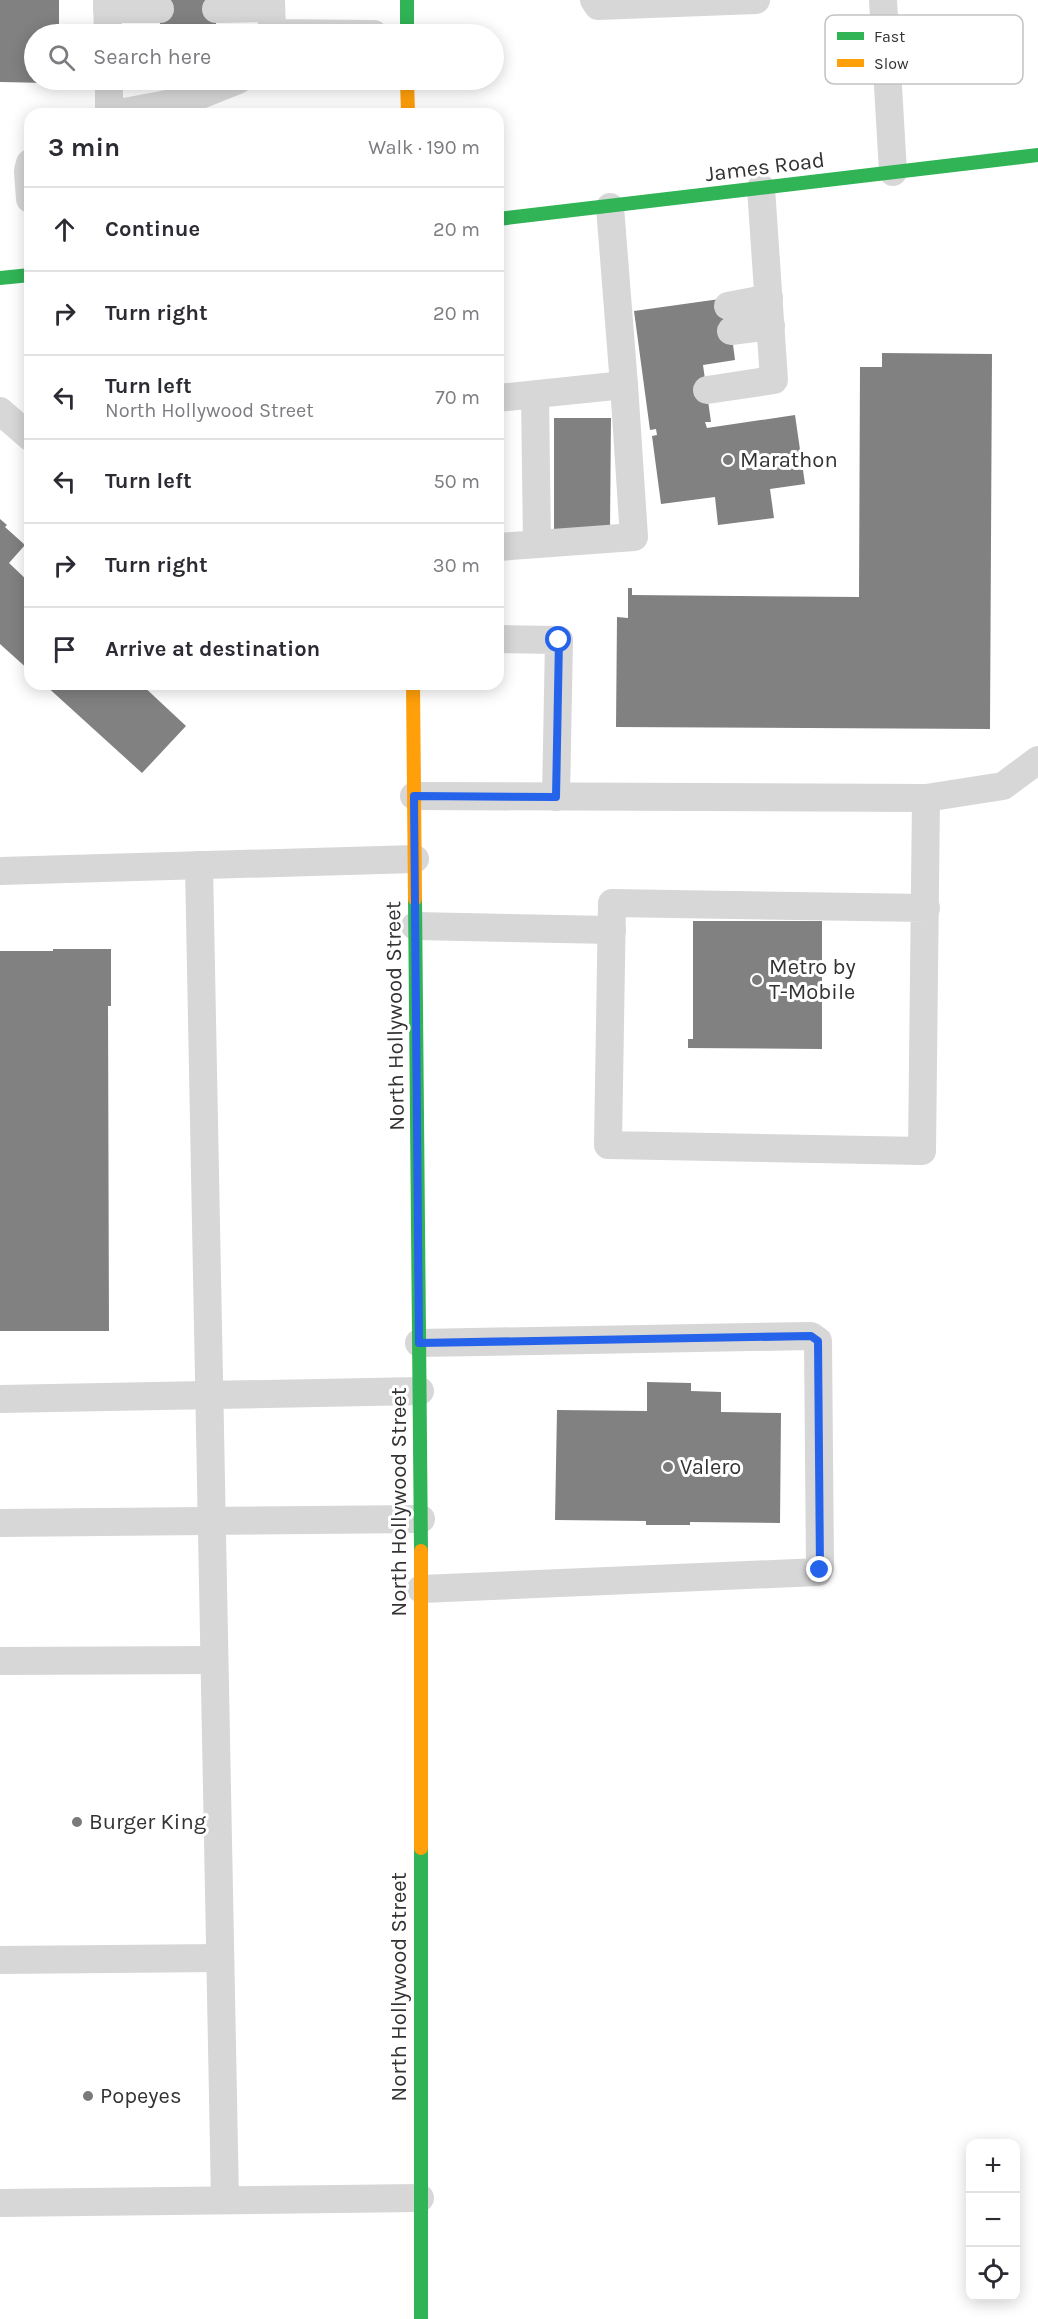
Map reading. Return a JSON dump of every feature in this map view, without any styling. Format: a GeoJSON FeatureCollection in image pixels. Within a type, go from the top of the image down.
{"type":"FeatureCollection","features":[{"type":"Feature","properties":{"kind":"main road"},"geometry":{"type":"LineString","coordinates":[[407,0],[407,24]]}},
{"type":"Feature","properties":{"kind":"main road"},"geometry":{"type":"LineString","coordinates":[[407,90],[408,108]]}},
{"type":"Feature","properties":{"kind":"main road","name":"James Road"},"geometry":{"type":"LineString","coordinates":[[504,218],[1038,155]]}},
{"type":"Feature","properties":{"kind":"main road"},"geometry":{"type":"LineString","coordinates":[[0,278],[24,275]]}},
{"type":"Feature","properties":{"kind":"main road","name":"North Hollywood Street"},"geometry":{"type":"LineString","coordinates":[[413,690],[421,1519],[421,2319]]}},
{"type":"Feature","properties":{"kind":"lane"},"geometry":{"type":"LineString","coordinates":[[594,0],[598,6],[756,0]]}},
{"type":"Feature","properties":{"kind":"lane"},"geometry":{"type":"LineString","coordinates":[[883,0],[884,15]]}},
{"type":"Feature","properties":{"kind":"lane"},"geometry":{"type":"LineString","coordinates":[[107,15],[160,9]]}},
{"type":"Feature","properties":{"kind":"lane"},"geometry":{"type":"LineString","coordinates":[[216,9],[305,24]]}},
{"type":"Feature","properties":{"kind":"lane"},"geometry":{"type":"LineString","coordinates":[[888,84],[893,172]]}},
{"type":"Feature","properties":{"kind":"lane"},"geometry":{"type":"LineString","coordinates":[[109,90],[109,108]]}},
{"type":"Feature","properties":{"kind":"lane"},"geometry":{"type":"LineString","coordinates":[[146,108],[188,100],[213,90]]}},
{"type":"Feature","properties":{"kind":"lane"},"geometry":{"type":"LineString","coordinates":[[707,390],[774,380],[762,188]]}},
{"type":"Feature","properties":{"kind":"lane"},"geometry":{"type":"LineString","coordinates":[[504,547],[634,537],[632,396],[628,334],[610,207]]}},
{"type":"Feature","properties":{"kind":"lane"},"geometry":{"type":"LineString","coordinates":[[730,318],[770,312]]}},
{"type":"Feature","properties":{"kind":"lane"},"geometry":{"type":"LineString","coordinates":[[504,397],[535,394],[632,396]]}},
{"type":"Feature","properties":{"kind":"lane"},"geometry":{"type":"LineString","coordinates":[[535,394],[537,544]]}},
{"type":"Feature","properties":{"kind":"lane"},"geometry":{"type":"LineString","coordinates":[[0,411],[24,432]]}},
{"type":"Feature","properties":{"kind":"lane"},"geometry":{"type":"LineString","coordinates":[[504,639],[559,640],[556,797]]}},
{"type":"Feature","properties":{"kind":"lane"},"geometry":{"type":"LineString","coordinates":[[414,796],[926,798],[1003,786],[1038,760]]}},
{"type":"Feature","properties":{"kind":"lane"},"geometry":{"type":"LineString","coordinates":[[926,798],[926,908],[922,1151],[608,1145],[612,903],[926,908]]}},
{"type":"Feature","properties":{"kind":"lane"},"geometry":{"type":"LineString","coordinates":[[0,871],[415,859]]}},
{"type":"Feature","properties":{"kind":"lane"},"geometry":{"type":"LineString","coordinates":[[199,865],[225,2200]]}},
{"type":"Feature","properties":{"kind":"lane"},"geometry":{"type":"LineString","coordinates":[[415,926],[612,930]]}},
{"type":"Feature","properties":{"kind":"lane"},"geometry":{"type":"LineString","coordinates":[[419,1343],[815,1337],[818,1341],[820,1567],[818,1572],[421,1589]]}},
{"type":"Feature","properties":{"kind":"lane"},"geometry":{"type":"LineString","coordinates":[[0,1399],[420,1391]]}},
{"type":"Feature","properties":{"kind":"lane"},"geometry":{"type":"LineString","coordinates":[[0,1523],[421,1519]]}},
{"type":"Feature","properties":{"kind":"lane"},"geometry":{"type":"LineString","coordinates":[[0,1661],[214,1660]]}},
{"type":"Feature","properties":{"kind":"lane"},"geometry":{"type":"LineString","coordinates":[[0,1960],[220,1958]]}},
{"type":"Feature","properties":{"kind":"lane"},"geometry":{"type":"LineString","coordinates":[[0,2204],[420,2198]]}},
{"type":"Feature","properties":{"kind":"building"},"geometry":{"type":"Polygon","coordinates":[[[0,0],[59,0],[59,24],[24,24],[24,82],[0,82],[0,0]]]}},
{"type":"Feature","properties":{"kind":"building"},"geometry":{"type":"Polygon","coordinates":[[[160,0],[216,0],[216,24],[160,24],[160,0]]]}},
{"type":"Feature","properties":{"kind":"building"},"geometry":{"type":"Polygon","coordinates":[[[727,298],[735,360],[703,365],[711,422],[705,422],[707,428],[795,415],[805,484],[770,489],[774,518],[718,525],[715,497],[661,504],[652,436],[657,435],[656,429],[650,430],[634,311],[727,298]]]}},
{"type":"Feature","properties":{"kind":"building"},"geometry":{"type":"Polygon","coordinates":[[[882,353],[992,354],[990,729],[616,727],[617,617],[628,618],[628,588],[632,588],[632,595],[859,597],[860,367],[882,367],[882,353]]]}},
{"type":"Feature","properties":{"kind":"building"},"geometry":{"type":"Polygon","coordinates":[[[554,418],[611,418],[610,529],[554,529],[554,418]]]}},
{"type":"Feature","properties":{"kind":"building"},"geometry":{"type":"Polygon","coordinates":[[[0,519],[7,525],[5,527],[24,544],[9,563],[24,577],[24,666],[0,644],[0,519]]]}},
{"type":"Feature","properties":{"kind":"building"},"geometry":{"type":"Polygon","coordinates":[[[51,690],[147,690],[186,726],[142,773],[51,690]]]}},
{"type":"Feature","properties":{"kind":"building","name":"Metro by T-Mobile"},"geometry":{"type":"Polygon","coordinates":[[[693,921],[822,921],[822,1049],[688,1048],[688,1039],[693,1039],[693,921]]]}},
{"type":"Feature","properties":{"kind":"building"},"geometry":{"type":"Polygon","coordinates":[[[53,949],[111,949],[111,1006],[108,1006],[109,1331],[0,1331],[0,951],[53,951],[53,949]]]}},
{"type":"Feature","properties":{"kind":"building","name":"Valero"},"geometry":{"type":"Polygon","coordinates":[[[647,1382],[691,1383],[691,1391],[721,1392],[721,1412],[781,1413],[780,1523],[690,1522],[690,1525],[646,1525],[646,1521],[555,1520],[557,1410],[647,1411],[647,1382]]]}},
{"type":"Feature","properties":{"kind":"traffic: fast"},"geometry":{"type":"LineString","coordinates":[[407,0],[407,24]]}},
{"type":"Feature","properties":{"kind":"traffic: fast"},"geometry":{"type":"LineString","coordinates":[[504,218],[1038,155]]}},
{"type":"Feature","properties":{"kind":"traffic: fast"},"geometry":{"type":"LineString","coordinates":[[0,278],[24,276]]}},
{"type":"Feature","properties":{"kind":"traffic: fast"},"geometry":{"type":"LineString","coordinates":[[415,899],[421,1551]]}},
{"type":"Feature","properties":{"kind":"traffic: fast"},"geometry":{"type":"LineString","coordinates":[[421,1848],[421,2319]]}},
{"type":"Feature","properties":{"kind":"traffic: slow"},"geometry":{"type":"LineString","coordinates":[[407,90],[408,108]]}},
{"type":"Feature","properties":{"kind":"traffic: slow"},"geometry":{"type":"LineString","coordinates":[[413,690],[415,899]]}},
{"type":"Feature","properties":{"kind":"traffic: slow"},"geometry":{"type":"LineString","coordinates":[[421,1551],[421,1848]]}},
{"type":"Feature","properties":{"kind":"place","name":"Marathon"},"geometry":{"type":"Point","coordinates":[728,460]}},
{"type":"Feature","properties":{"kind":"place","name":"Metro by T-Mobile"},"geometry":{"type":"Point","coordinates":[757,980]}},
{"type":"Feature","properties":{"kind":"place","name":"Valero"},"geometry":{"type":"Point","coordinates":[668,1467]}},
{"type":"Feature","properties":{"kind":"place","name":"Burger King"},"geometry":{"type":"Point","coordinates":[77,1822]}},
{"type":"Feature","properties":{"kind":"place","name":"Popeyes"},"geometry":{"type":"Point","coordinates":[88,2096]}},
{"type":"Feature","properties":{"kind":"route"},"geometry":{"type":"LineString","coordinates":[[559,640],[556,797],[414,796],[419,1343],[815,1337],[818,1341],[820,1570]]}}]}
